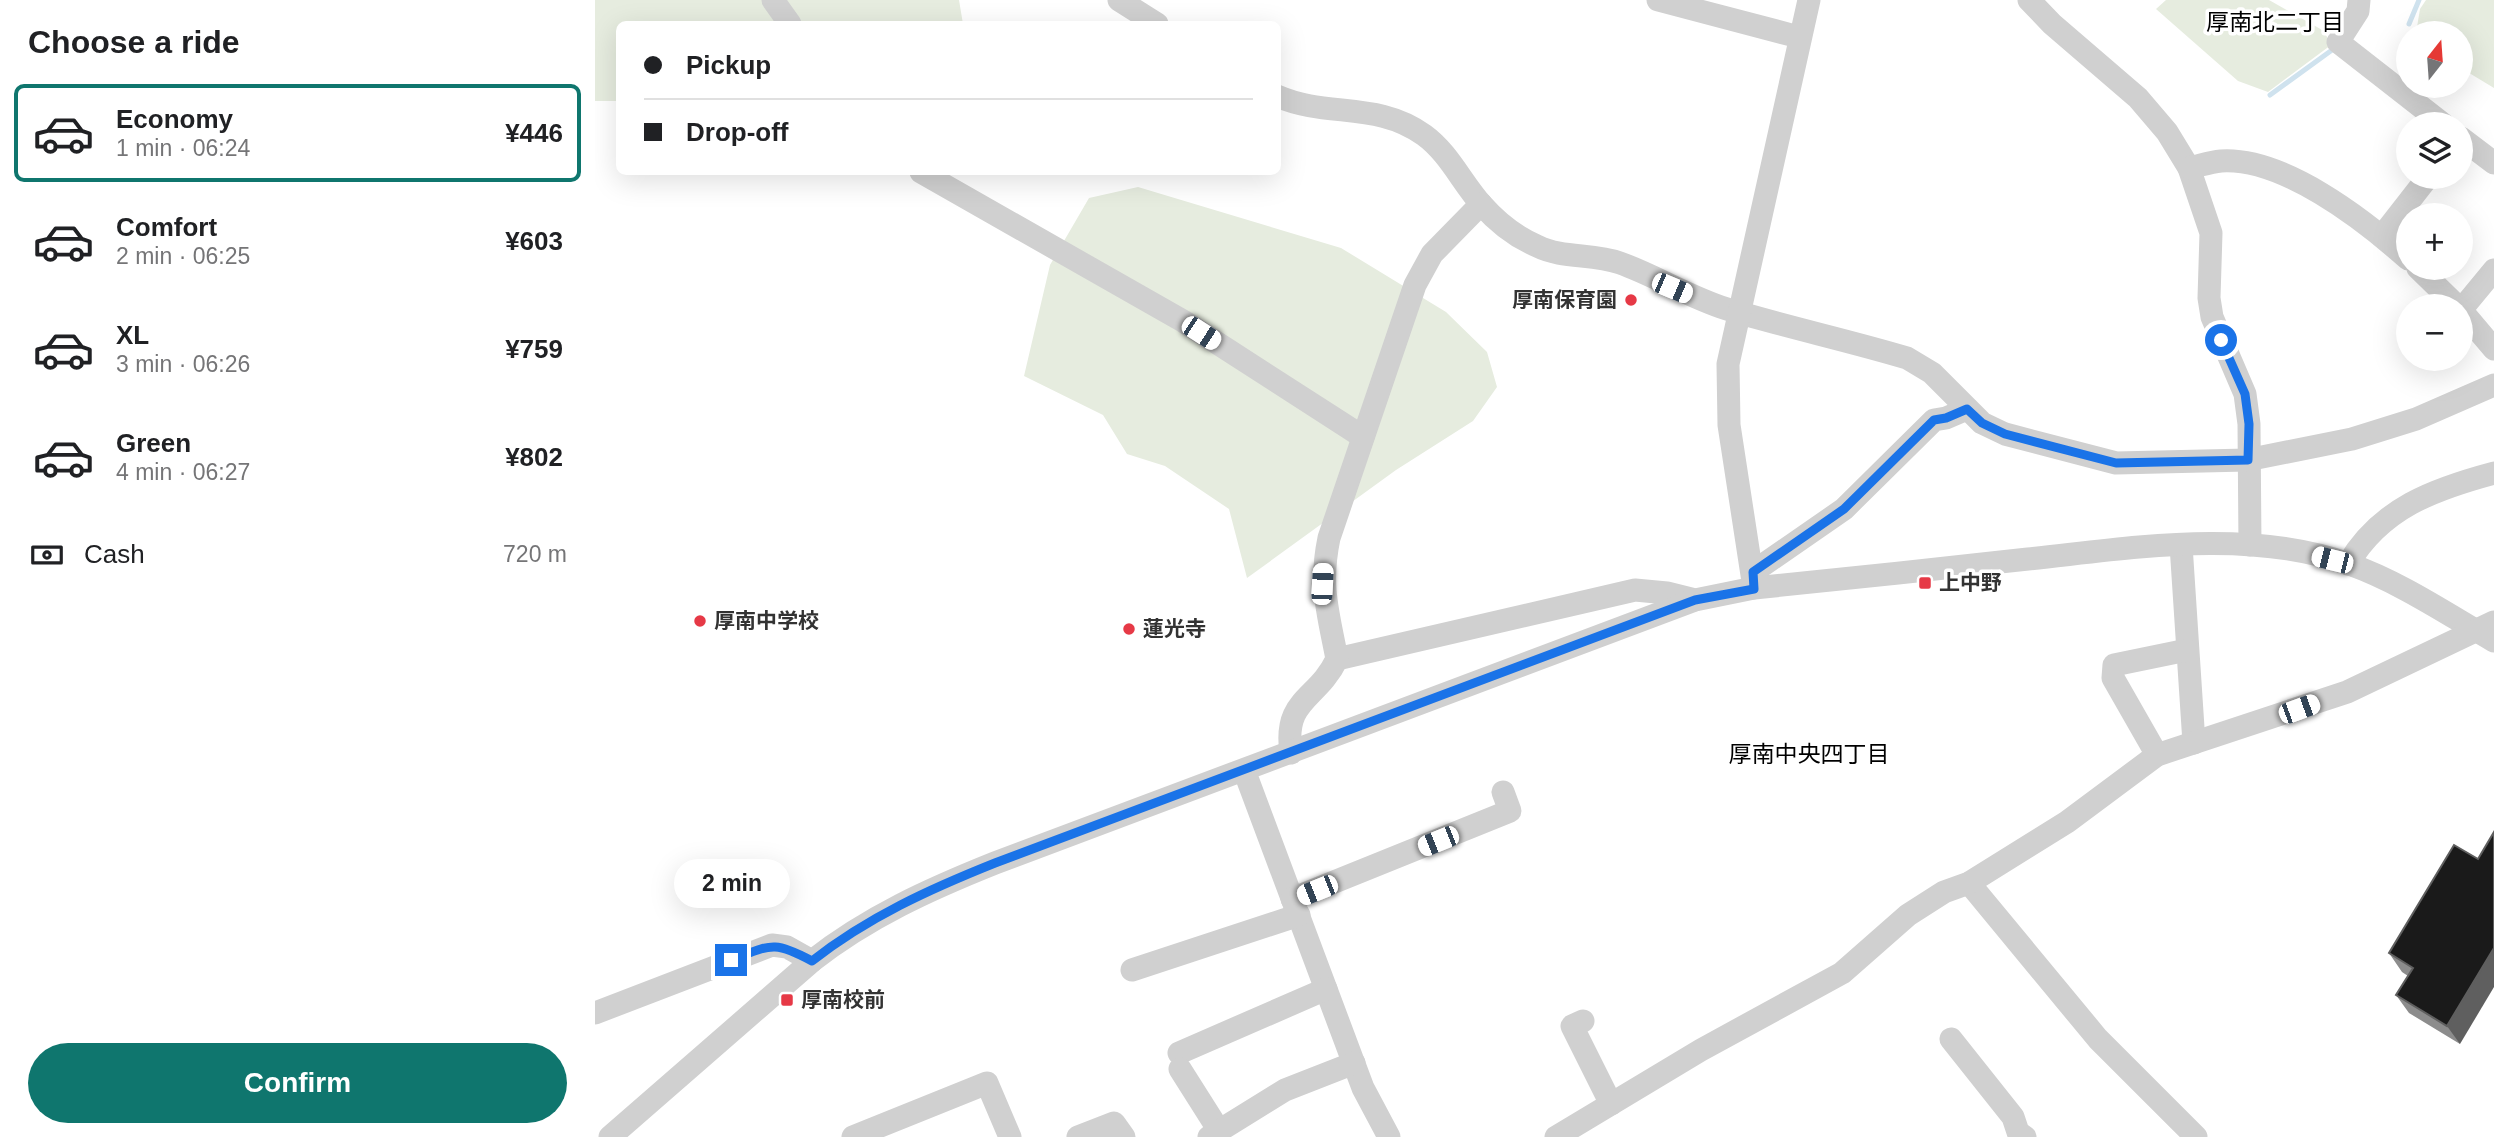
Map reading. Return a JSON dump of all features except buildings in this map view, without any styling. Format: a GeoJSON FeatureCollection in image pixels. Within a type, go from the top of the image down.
{"type":"FeatureCollection","features":[{"type":"Feature","properties":{"kind":"street"},"geometry":{"type":"LineString","coordinates":[[773,0],[788,21]]}},
{"type":"Feature","properties":{"kind":"street"},"geometry":{"type":"LineString","coordinates":[[1119,0],[1152,21]]}},
{"type":"Feature","properties":{"kind":"street"},"geometry":{"type":"LineString","coordinates":[[1658,0],[1800,37]]}},
{"type":"Feature","properties":{"kind":"street"},"geometry":{"type":"LineString","coordinates":[[1753,580],[1729,425],[1728,363],[1809,0]]}},
{"type":"Feature","properties":{"kind":"street"},"geometry":{"type":"LineString","coordinates":[[2029,0],[2138,98],[2167,132],[2189,168],[2211,233],[2209,298],[2212,317],[2245,394],[2249,424],[2250,545]]}},
{"type":"Feature","properties":{"kind":"street"},"geometry":{"type":"LineString","coordinates":[[2359,0],[2358,10],[2338,42],[2427,112]]}},
{"type":"Feature","properties":{"kind":"street"},"geometry":{"type":"LineString","coordinates":[[1281,97],[1313,107],[1366,110],[1408,125],[1426,136],[1442,153],[1481,204],[1516,236],[1539,248],[1563,255],[1619,262],[1672,288],[1726,309],[1907,358],[1933,373],[1982,423],[2005,434],[2116,463],[2248,460],[2375,434],[2494,385]]}},
{"type":"Feature","properties":{"kind":"street"},"geometry":{"type":"LineString","coordinates":[[2473,147],[2494,163]]}},
{"type":"Feature","properties":{"kind":"street"},"geometry":{"type":"LineString","coordinates":[[2189,168],[2221,161],[2251,164],[2282,173],[2382,236],[2396,248]]}},
{"type":"Feature","properties":{"kind":"street"},"geometry":{"type":"LineString","coordinates":[[926,175],[1183,321],[1363,437]]}},
{"type":"Feature","properties":{"kind":"street"},"geometry":{"type":"LineString","coordinates":[[2382,236],[2419,189]]}},
{"type":"Feature","properties":{"kind":"street"},"geometry":{"type":"LineString","coordinates":[[1337,659],[1324,603],[1324,563],[1363,437],[1415,285],[1432,254],[1481,204]]}},
{"type":"Feature","properties":{"kind":"street"},"geometry":{"type":"LineString","coordinates":[[2472,294],[2494,270]]}},
{"type":"Feature","properties":{"kind":"street"},"geometry":{"type":"LineString","coordinates":[[2430,280],[2444,294]]}},
{"type":"Feature","properties":{"kind":"street"},"geometry":{"type":"LineString","coordinates":[[2473,325],[2494,349]]}},
{"type":"Feature","properties":{"kind":"street"},"geometry":{"type":"LineString","coordinates":[[1753,580],[1844,509],[1934,420],[1967,409]]}},
{"type":"Feature","properties":{"kind":"street"},"geometry":{"type":"LineString","coordinates":[[2348,564],[2361,541],[2396,511],[2455,483],[2494,473]]}},
{"type":"Feature","properties":{"kind":"street"},"geometry":{"type":"LineString","coordinates":[[2181,545],[2194,743]]}},
{"type":"Feature","properties":{"kind":"street"},"geometry":{"type":"LineString","coordinates":[[610,1137],[812,961],[840,939],[898,904],[947,882],[1753,580],[2181,545],[2250,545],[2285,549],[2348,564],[2488,631]]}},
{"type":"Feature","properties":{"kind":"street"},"geometry":{"type":"LineString","coordinates":[[1291,752],[1288,731],[1290,719],[1296,708],[1322,683],[1337,659],[1635,590],[1667,593],[1695,600]]}},
{"type":"Feature","properties":{"kind":"street"},"geometry":{"type":"LineString","coordinates":[[1556,1137],[1842,973],[1908,915],[1944,892],[1969,883],[2067,822],[2157,755],[2347,692],[2488,631]]}},
{"type":"Feature","properties":{"kind":"street"},"geometry":{"type":"LineString","coordinates":[[2157,755],[2113,678],[2115,665],[2187,650]]}},
{"type":"Feature","properties":{"kind":"street"},"geometry":{"type":"LineString","coordinates":[[1244,770],[1354,1063],[1379,1123],[1389,1137]]}},
{"type":"Feature","properties":{"kind":"street"},"geometry":{"type":"LineString","coordinates":[[1132,970],[1296,907],[1510,811],[1503,792]]}},
{"type":"Feature","properties":{"kind":"street"},"geometry":{"type":"LineString","coordinates":[[1969,883],[2098,1039],[2196,1137]]}},
{"type":"Feature","properties":{"kind":"street"},"geometry":{"type":"LineString","coordinates":[[595,1013],[772,945],[787,947],[812,961]]}},
{"type":"Feature","properties":{"kind":"street"},"geometry":{"type":"LineString","coordinates":[[1326,989],[1180,1061],[1214,1133],[1285,1090],[1354,1063]]}},
{"type":"Feature","properties":{"kind":"street"},"geometry":{"type":"LineString","coordinates":[[1583,1021],[1572,1027],[1611,1104]]}},
{"type":"Feature","properties":{"kind":"street"},"geometry":{"type":"LineString","coordinates":[[1951,1039],[2013,1117],[2019,1135]]}},
{"type":"Feature","properties":{"kind":"street"},"geometry":{"type":"LineString","coordinates":[[853,1137],[986,1083],[1010,1137]]}},
{"type":"Feature","properties":{"kind":"street"},"geometry":{"type":"LineString","coordinates":[[1078,1137],[1114,1123],[1123,1137]]}},
{"type":"Feature","properties":{"kind":"shaded area"},"geometry":{"type":"Polygon","coordinates":[[[595,0],[959,0],[962,21],[616,21],[616,101],[595,101],[595,0]]]}},
{"type":"Feature","properties":{"kind":"shaded area"},"geometry":{"type":"Polygon","coordinates":[[[2166,0],[2269,0],[2324,31],[2331,45],[2268,92],[2238,81],[2156,9],[2166,0]]]}},
{"type":"Feature","properties":{"kind":"shaded area"},"geometry":{"type":"Polygon","coordinates":[[[2426,0],[2494,0],[2494,88],[2473,75],[2473,21],[2418,21],[2420,9],[2426,0]]]}},
{"type":"Feature","properties":{"kind":"shaded area"},"geometry":{"type":"Polygon","coordinates":[[[1138,187],[1341,248],[1446,312],[1487,352],[1497,387],[1473,421],[1396,470],[1247,578],[1229,509],[1165,466],[1127,454],[1103,415],[1024,376],[1050,265],[1089,198],[1138,187]]]}},
{"type":"Feature","properties":{"kind":"waterway"},"geometry":{"type":"LineString","coordinates":[[2410,21],[2419,0]]}},
{"type":"Feature","properties":{"kind":"waterway"},"geometry":{"type":"LineString","coordinates":[[2270,95],[2332,50]]}},
{"type":"Feature","properties":{"kind":"place","name":"厚南保育園"},"geometry":{"type":"Point","coordinates":[1631,300]}},
{"type":"Feature","properties":{"kind":"place","name":"上中野"},"geometry":{"type":"Point","coordinates":[1925,583]}},
{"type":"Feature","properties":{"kind":"place","name":"厚南中学校"},"geometry":{"type":"Point","coordinates":[700,621]}},
{"type":"Feature","properties":{"kind":"place","name":"蓮光寺"},"geometry":{"type":"Point","coordinates":[1129,629]}},
{"type":"Feature","properties":{"kind":"place","name":"厚南校前"},"geometry":{"type":"Point","coordinates":[787,1000]}},
{"type":"Feature","properties":{"kind":"district","name":"厚南北二丁目"},"geometry":{"type":"Point","coordinates":[2275,22]}},
{"type":"Feature","properties":{"kind":"district","name":"厚南中央四丁目"},"geometry":{"type":"Point","coordinates":[1809,754]}},
{"type":"Feature","properties":{"kind":"route"},"geometry":{"type":"LineString","coordinates":[[731,960],[772,945],[787,947],[812,961],[840,939],[898,904],[995,863],[1695,600],[1754,589],[1753,572],[1844,509],[1934,420],[1967,409],[1982,423],[2005,434],[2116,463],[2248,460],[2249,424],[2245,394],[2221,340]]}}]}
